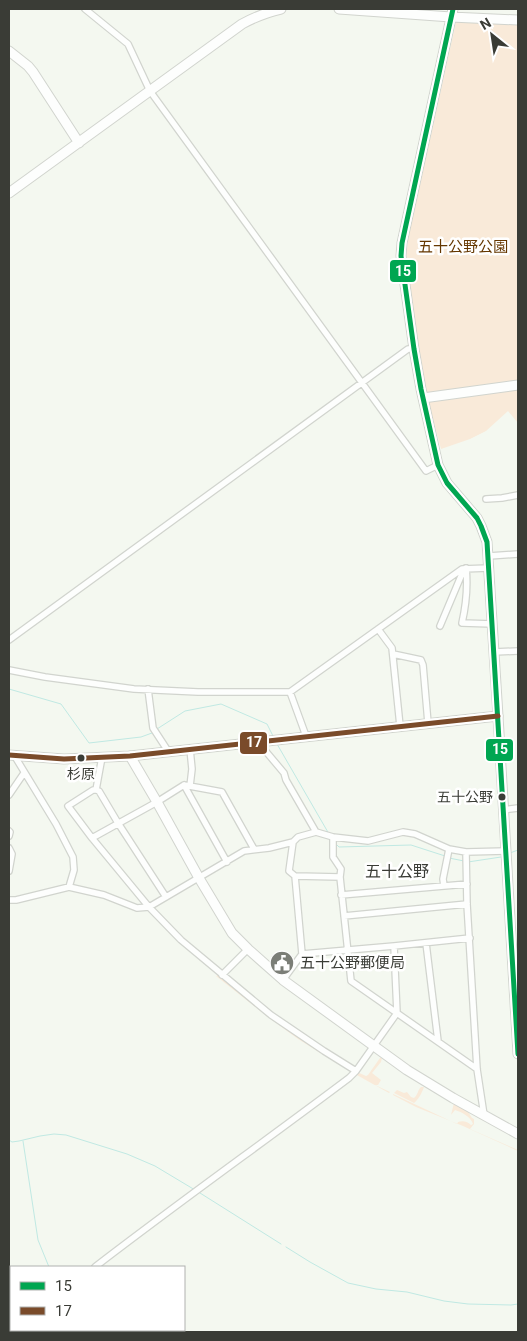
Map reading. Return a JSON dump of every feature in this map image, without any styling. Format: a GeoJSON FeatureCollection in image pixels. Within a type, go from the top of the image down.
{"type":"FeatureCollection","features":[{"type":"Feature","properties":{"kind":"main road"},"geometry":{"type":"LineString","coordinates":[[9,193],[242,24],[265,13],[281,9]]}},
{"type":"Feature","properties":{"kind":"main road"},"geometry":{"type":"LineString","coordinates":[[339,9],[452,13],[518,20]]}},
{"type":"Feature","properties":{"kind":"main road"},"geometry":{"type":"LineString","coordinates":[[452,13],[402,243],[402,269],[414,349],[438,465],[446,483],[477,518],[482,526],[487,542],[503,810],[514,935],[518,1054]]}},
{"type":"Feature","properties":{"kind":"main road"},"geometry":{"type":"LineString","coordinates":[[9,51],[33,72],[79,143]]}},
{"type":"Feature","properties":{"kind":"main road"},"geometry":{"type":"LineString","coordinates":[[423,398],[518,385]]}},
{"type":"Feature","properties":{"kind":"main road"},"geometry":{"type":"LineString","coordinates":[[11,755],[64,759],[130,756],[498,716]]}},
{"type":"Feature","properties":{"kind":"main road"},"geometry":{"type":"LineString","coordinates":[[130,756],[232,933],[248,949],[283,980],[407,1070],[518,1134]]}},
{"type":"Feature","properties":{"kind":"street"},"geometry":{"type":"LineString","coordinates":[[85,9],[128,44],[150,91],[426,471],[438,465]]}},
{"type":"Feature","properties":{"kind":"street"},"geometry":{"type":"LineString","coordinates":[[9,640],[408,349],[414,349]]}},
{"type":"Feature","properties":{"kind":"street"},"geometry":{"type":"LineString","coordinates":[[486,498],[518,495]]}},
{"type":"Feature","properties":{"kind":"street"},"geometry":{"type":"LineString","coordinates":[[489,556],[518,554]]}},
{"type":"Feature","properties":{"kind":"street"},"geometry":{"type":"LineString","coordinates":[[465,568],[467,578],[466,600],[462,624],[493,624]]}},
{"type":"Feature","properties":{"kind":"street"},"geometry":{"type":"LineString","coordinates":[[440,626],[465,568]]}},
{"type":"Feature","properties":{"kind":"street"},"geometry":{"type":"LineString","coordinates":[[9,670],[45,677],[134,689],[198,692],[290,692],[462,569],[489,568]]}},
{"type":"Feature","properties":{"kind":"street"},"geometry":{"type":"LineString","coordinates":[[378,629],[392,648],[400,726]]}},
{"type":"Feature","properties":{"kind":"street"},"geometry":{"type":"LineString","coordinates":[[494,652],[518,651]]}},
{"type":"Feature","properties":{"kind":"street"},"geometry":{"type":"LineString","coordinates":[[393,654],[421,660],[428,723]]}},
{"type":"Feature","properties":{"kind":"street"},"geometry":{"type":"LineString","coordinates":[[148,689],[152,728],[168,751]]}},
{"type":"Feature","properties":{"kind":"street"},"geometry":{"type":"LineString","coordinates":[[290,692],[306,736]]}},
{"type":"Feature","properties":{"kind":"street"},"geometry":{"type":"LineString","coordinates":[[258,742],[284,773],[286,780],[316,832]]}},
{"type":"Feature","properties":{"kind":"street"},"geometry":{"type":"LineString","coordinates":[[190,749],[192,769],[187,785],[227,862]]}},
{"type":"Feature","properties":{"kind":"street"},"geometry":{"type":"LineString","coordinates":[[11,755],[56,824],[73,857],[74,870],[69,887]]}},
{"type":"Feature","properties":{"kind":"street"},"geometry":{"type":"LineString","coordinates":[[96,790],[102,757]]}},
{"type":"Feature","properties":{"kind":"street"},"geometry":{"type":"LineString","coordinates":[[9,795],[24,773]]}},
{"type":"Feature","properties":{"kind":"street"},"geometry":{"type":"LineString","coordinates":[[92,838],[187,785],[222,792],[254,849]]}},
{"type":"Feature","properties":{"kind":"street"},"geometry":{"type":"LineString","coordinates":[[96,790],[99,791],[166,897]]}},
{"type":"Feature","properties":{"kind":"street"},"geometry":{"type":"LineString","coordinates":[[96,790],[68,806],[149,907],[181,940],[271,1015],[356,1071]]}},
{"type":"Feature","properties":{"kind":"street"},"geometry":{"type":"LineString","coordinates":[[503,810],[518,808]]}},
{"type":"Feature","properties":{"kind":"street"},"geometry":{"type":"LineString","coordinates":[[9,831],[9,836]]}},
{"type":"Feature","properties":{"kind":"street"},"geometry":{"type":"LineString","coordinates":[[9,900],[69,887],[104,895],[137,908],[149,907],[244,852],[293,842],[298,837],[316,832],[332,837],[368,841],[403,832],[416,834],[449,849],[466,852],[506,851]]}},
{"type":"Feature","properties":{"kind":"street"},"geometry":{"type":"LineString","coordinates":[[332,837],[333,856],[341,869],[341,895],[351,981],[477,1069]]}},
{"type":"Feature","properties":{"kind":"street"},"geometry":{"type":"LineString","coordinates":[[293,842],[289,871],[295,876],[340,877]]}},
{"type":"Feature","properties":{"kind":"street"},"geometry":{"type":"LineString","coordinates":[[9,848],[12,854],[9,871]]}},
{"type":"Feature","properties":{"kind":"street"},"geometry":{"type":"LineString","coordinates":[[444,886],[443,879],[449,849]]}},
{"type":"Feature","properties":{"kind":"street"},"geometry":{"type":"LineString","coordinates":[[466,852],[477,1069],[484,1115]]}},
{"type":"Feature","properties":{"kind":"street"},"geometry":{"type":"LineString","coordinates":[[283,980],[302,954],[295,876]]}},
{"type":"Feature","properties":{"kind":"street"},"geometry":{"type":"LineString","coordinates":[[341,895],[467,884]]}},
{"type":"Feature","properties":{"kind":"street"},"geometry":{"type":"LineString","coordinates":[[344,916],[468,904]]}},
{"type":"Feature","properties":{"kind":"street"},"geometry":{"type":"LineString","coordinates":[[302,954],[470,938]]}},
{"type":"Feature","properties":{"kind":"street"},"geometry":{"type":"LineString","coordinates":[[426,942],[438,1041]]}},
{"type":"Feature","properties":{"kind":"street"},"geometry":{"type":"LineString","coordinates":[[95,1266],[289,1124],[356,1071],[397,1014],[394,946]]}},
{"type":"Feature","properties":{"kind":"street"},"geometry":{"type":"LineString","coordinates":[[222,974],[248,949]]}},
{"type":"Feature","properties":{"kind":"green space","name":"五十公野公園"},"geometry":{"type":"Polygon","coordinates":[[[456,22],[518,24],[518,423],[508,411],[486,431],[441,449],[424,385],[406,259],[408,239],[456,22]]]}},
{"type":"Feature","properties":{"kind":"green space"},"geometry":{"type":"Polygon","coordinates":[[[218,975],[267,1016],[352,1071],[298,1039],[268,1017],[216,976],[218,975]]]}},
{"type":"Feature","properties":{"kind":"green space"},"geometry":{"type":"Polygon","coordinates":[[[380,1058],[382,1058],[381,1062],[372,1073],[381,1080],[378,1085],[375,1085],[389,1093],[355,1074],[357,1072],[368,1075],[380,1058]]]}},
{"type":"Feature","properties":{"kind":"green space"},"geometry":{"type":"Polygon","coordinates":[[[421,1087],[424,1087],[414,1103],[394,1093],[397,1090],[404,1093],[407,1092],[414,1098],[421,1087]]]}},
{"type":"Feature","properties":{"kind":"green space"},"geometry":{"type":"Polygon","coordinates":[[[393,1094],[450,1121],[416,1107],[393,1094]]]}},
{"type":"Feature","properties":{"kind":"green space"},"geometry":{"type":"Polygon","coordinates":[[[454,1103],[467,1110],[474,1119],[474,1124],[470,1129],[518,1151],[463,1126],[457,1124],[462,1121],[473,1124],[463,1113],[455,1110],[451,1115],[454,1103]]]}},
{"type":"Feature","properties":{"kind":"waterway"},"geometry":{"type":"LineString","coordinates":[[9,689],[61,704],[89,743],[141,737],[152,733]]}},
{"type":"Feature","properties":{"kind":"waterway"},"geometry":{"type":"LineString","coordinates":[[157,729],[185,711],[221,704],[267,724],[273,736]]}},
{"type":"Feature","properties":{"kind":"waterway"},"geometry":{"type":"LineString","coordinates":[[277,744],[329,834]]}},
{"type":"Feature","properties":{"kind":"waterway"},"geometry":{"type":"LineString","coordinates":[[335,843],[339,847],[411,845],[445,856]]}},
{"type":"Feature","properties":{"kind":"waterway"},"geometry":{"type":"LineString","coordinates":[[510,853],[518,850]]}},
{"type":"Feature","properties":{"kind":"waterway"},"geometry":{"type":"LineString","coordinates":[[468,862],[501,857]]}},
{"type":"Feature","properties":{"kind":"waterway"},"geometry":{"type":"LineString","coordinates":[[449,858],[464,861]]}},
{"type":"Feature","properties":{"kind":"waterway"},"geometry":{"type":"LineString","coordinates":[[9,1140],[12,1142],[54,1134],[66,1135],[127,1154],[155,1166],[195,1190]]}},
{"type":"Feature","properties":{"kind":"waterway"},"geometry":{"type":"LineString","coordinates":[[23,1141],[38,1240],[49,1266]]}},
{"type":"Feature","properties":{"kind":"waterway"},"geometry":{"type":"LineString","coordinates":[[200,1193],[281,1244]]}},
{"type":"Feature","properties":{"kind":"waterway"},"geometry":{"type":"LineString","coordinates":[[286,1247],[348,1283],[468,1304],[518,1304]]}},
{"type":"Feature","properties":{"kind":"transit line","name":"15"},"geometry":{"type":"LineString","coordinates":[[453,9],[402,243],[401,256],[421,389],[438,465],[447,483],[477,518],[487,542],[518,1054]]}},
{"type":"Feature","properties":{"kind":"transit line","name":"17"},"geometry":{"type":"LineString","coordinates":[[9,755],[64,759],[130,756],[498,716]]}},
{"type":"Feature","properties":{"kind":"place","name":"杉原"},"geometry":{"type":"Point","coordinates":[81,758]}},
{"type":"Feature","properties":{"kind":"place","name":"五十公野"},"geometry":{"type":"Point","coordinates":[502,797]}},
{"type":"Feature","properties":{"kind":"place","name":"五十公野郵便局"},"geometry":{"type":"Point","coordinates":[282,963]}},
{"type":"Feature","properties":{"kind":"district","name":"五十公野"},"geometry":{"type":"Point","coordinates":[397,871]}}]}
